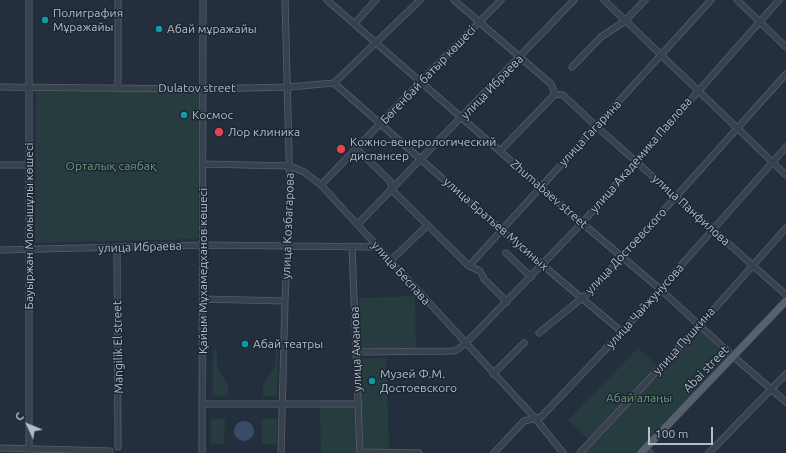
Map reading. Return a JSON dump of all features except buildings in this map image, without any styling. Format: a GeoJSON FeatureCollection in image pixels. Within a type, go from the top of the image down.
{"type":"FeatureCollection","features":[{"type":"Feature","properties":{"kind":"main road","name":"Abai street"},"geometry":{"type":"LineString","coordinates":[[646,452],[786,301]]}},
{"type":"Feature","properties":{"kind":"street","name":"Бауыржан Момышұлы көшесі"},"geometry":{"type":"LineString","coordinates":[[29,0],[29,451]]}},
{"type":"Feature","properties":{"kind":"street"},"geometry":{"type":"LineString","coordinates":[[118,0],[118,88]]}},
{"type":"Feature","properties":{"kind":"street","name":"Қайым Мұхамедханов көшесі"},"geometry":{"type":"LineString","coordinates":[[202,453],[203,0]]}},
{"type":"Feature","properties":{"kind":"street","name":"улица Козбагарова"},"geometry":{"type":"LineString","coordinates":[[282,453],[282,403],[285,300],[289,245],[290,166],[285,0]]}},
{"type":"Feature","properties":{"kind":"street","name":"Zhumabaev street"},"geometry":{"type":"LineString","coordinates":[[327,0],[622,258],[660,289],[734,357],[772,388],[786,402]]}},
{"type":"Feature","properties":{"kind":"street"},"geometry":{"type":"LineString","coordinates":[[354,24],[376,0]]}},
{"type":"Feature","properties":{"kind":"street"},"geometry":{"type":"LineString","coordinates":[[334,84],[420,0]]}},
{"type":"Feature","properties":{"kind":"street","name":"улица Панфилова"},"geometry":{"type":"LineString","coordinates":[[454,0],[551,84],[555,94],[563,95],[786,295]]}},
{"type":"Feature","properties":{"kind":"street","name":"Бөгенбай батыр көшесі"},"geometry":{"type":"LineString","coordinates":[[321,186],[420,81],[501,0]]}},
{"type":"Feature","properties":{"kind":"street","name":"улица Ибраева"},"geometry":{"type":"LineString","coordinates":[[358,224],[521,57],[574,0]]}},
{"type":"Feature","properties":{"kind":"street"},"geometry":{"type":"LineString","coordinates":[[604,0],[738,127],[786,175]]}},
{"type":"Feature","properties":{"kind":"street"},"geometry":{"type":"LineString","coordinates":[[572,67],[601,36],[625,21],[645,0]]}},
{"type":"Feature","properties":{"kind":"street","name":"улица Гагарина"},"geometry":{"type":"LineString","coordinates":[[469,266],[540,186],[711,0]]}},
{"type":"Feature","properties":{"kind":"street"},"geometry":{"type":"LineString","coordinates":[[737,0],[786,47]]}},
{"type":"Feature","properties":{"kind":"street","name":"улица Академика Павлова"},"geometry":{"type":"LineString","coordinates":[[356,352],[455,351],[465,344],[582,223],[779,0]]}},
{"type":"Feature","properties":{"kind":"street","name":"улица Достоевского"},"geometry":{"type":"LineString","coordinates":[[539,333],[593,289],[786,74]]}},
{"type":"Feature","properties":{"kind":"street","name":"Dulatov street"},"geometry":{"type":"LineString","coordinates":[[0,87],[203,88],[288,87],[334,84]]}},
{"type":"Feature","properties":{"kind":"street","name":"улица Братьев Мусиных"},"geometry":{"type":"LineString","coordinates":[[334,84],[581,299],[622,332]]}},
{"type":"Feature","properties":{"kind":"street"},"geometry":{"type":"LineString","coordinates":[[500,151],[555,94]]}},
{"type":"Feature","properties":{"kind":"street","name":"улица Чайжунусова"},"geometry":{"type":"LineString","coordinates":[[494,453],[524,421],[541,417],[622,332],[786,147]]}},
{"type":"Feature","properties":{"kind":"street"},"geometry":{"type":"LineString","coordinates":[[357,149],[390,181],[392,190],[469,266],[480,271],[484,279],[507,302]]}},
{"type":"Feature","properties":{"kind":"street","name":"улица Беспава"},"geometry":{"type":"LineString","coordinates":[[203,164],[290,166],[304,172],[321,186],[358,224],[492,374],[535,418],[563,453]]}},
{"type":"Feature","properties":{"kind":"street"},"geometry":{"type":"LineString","coordinates":[[0,165],[28,165]]}},
{"type":"Feature","properties":{"kind":"street"},"geometry":{"type":"LineString","coordinates":[[390,261],[428,225]]}},
{"type":"Feature","properties":{"kind":"street","name":"улица Пушкина"},"geometry":{"type":"LineString","coordinates":[[580,453],[700,325],[786,228]]}},
{"type":"Feature","properties":{"kind":"street","name":"улица Ибраева"},"geometry":{"type":"LineString","coordinates":[[0,250],[203,245],[378,247]]}},
{"type":"Feature","properties":{"kind":"street","name":"улица Аманова"},"geometry":{"type":"LineString","coordinates":[[352,246],[360,452]]}},
{"type":"Feature","properties":{"kind":"street","name":"Mangilik El street"},"geometry":{"type":"LineString","coordinates":[[117,248],[118,447]]}},
{"type":"Feature","properties":{"kind":"street"},"geometry":{"type":"LineString","coordinates":[[506,253],[531,277]]}},
{"type":"Feature","properties":{"kind":"street"},"geometry":{"type":"LineString","coordinates":[[202,299],[285,300]]}},
{"type":"Feature","properties":{"kind":"street"},"geometry":{"type":"LineString","coordinates":[[492,374],[524,343]]}},
{"type":"Feature","properties":{"kind":"street"},"geometry":{"type":"LineString","coordinates":[[708,453],[786,374]]}},
{"type":"Feature","properties":{"kind":"street"},"geometry":{"type":"LineString","coordinates":[[202,404],[359,404]]}},
{"type":"Feature","properties":{"kind":"street"},"geometry":{"type":"LineString","coordinates":[[0,448],[29,451],[110,451]]}},
{"type":"Feature","properties":{"kind":"street"},"geometry":{"type":"LineString","coordinates":[[360,452],[419,453]]}},
{"type":"Feature","properties":{"kind":"green space","name":"Орталық саябақ"},"geometry":{"type":"Polygon","coordinates":[[[36,91],[199,91],[198,239],[35,243],[36,91]]]}},
{"type":"Feature","properties":{"kind":"green space"},"geometry":{"type":"Polygon","coordinates":[[[415,296],[416,350],[360,351],[359,298],[415,296]]]}},
{"type":"Feature","properties":{"kind":"green space","name":"Абай алаңы"},"geometry":{"type":"Polygon","coordinates":[[[697,328],[727,357],[636,453],[576,453],[589,440],[568,420],[638,348],[659,367],[697,328]]]}},
{"type":"Feature","properties":{"kind":"green space"},"geometry":{"type":"Polygon","coordinates":[[[278,349],[277,396],[263,396],[263,385],[275,367],[276,350],[278,349]]]}},
{"type":"Feature","properties":{"kind":"green space"},"geometry":{"type":"Polygon","coordinates":[[[213,350],[217,350],[217,365],[228,387],[228,396],[213,395],[213,350]]]}},
{"type":"Feature","properties":{"kind":"green space"},"geometry":{"type":"Polygon","coordinates":[[[386,358],[389,450],[362,451],[359,359],[386,358]]]}},
{"type":"Feature","properties":{"kind":"green space"},"geometry":{"type":"Polygon","coordinates":[[[355,405],[357,453],[321,453],[320,406],[355,405]]]}},
{"type":"Feature","properties":{"kind":"green space"},"geometry":{"type":"Polygon","coordinates":[[[211,419],[225,419],[224,444],[211,444],[211,419]]]}},
{"type":"Feature","properties":{"kind":"green space"},"geometry":{"type":"Polygon","coordinates":[[[262,419],[277,419],[277,444],[262,444],[262,419]]]}},
{"type":"Feature","properties":{"kind":"water"},"geometry":{"type":"Polygon","coordinates":[[[244,421],[251,424],[254,431],[251,438],[244,441],[237,438],[234,431],[237,424],[244,421]]]}},
{"type":"Feature","properties":{"kind":"place","name":"Полиграфия Мұражайы"},"geometry":{"type":"Point","coordinates":[45,20]}},
{"type":"Feature","properties":{"kind":"place","name":"Абай мұражайы"},"geometry":{"type":"Point","coordinates":[159,29]}},
{"type":"Feature","properties":{"kind":"place","name":"Космос"},"geometry":{"type":"Point","coordinates":[184,115]}},
{"type":"Feature","properties":{"kind":"place","name":"Лор клиника"},"geometry":{"type":"Point","coordinates":[219,132]}},
{"type":"Feature","properties":{"kind":"place","name":"Кожно-венерологический диспансер"},"geometry":{"type":"Point","coordinates":[341,149]}},
{"type":"Feature","properties":{"kind":"place","name":"Абай театры"},"geometry":{"type":"Point","coordinates":[245,344]}},
{"type":"Feature","properties":{"kind":"place","name":"Музей Ф.М. Достоевского"},"geometry":{"type":"Point","coordinates":[372,381]}}]}
